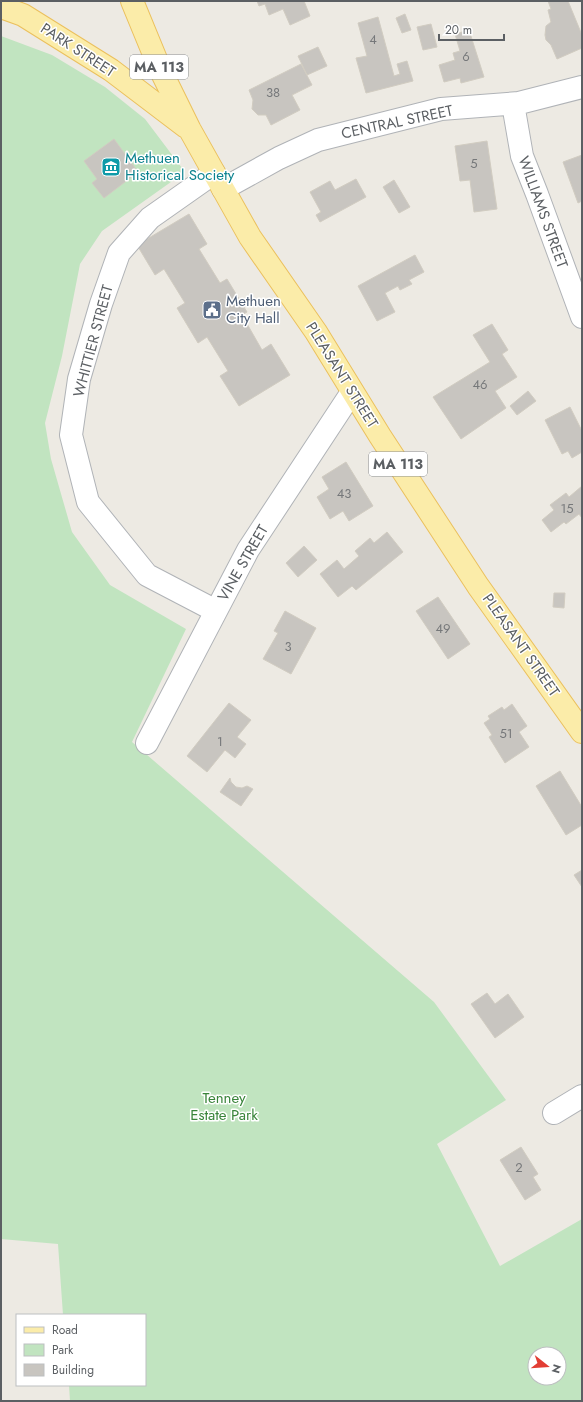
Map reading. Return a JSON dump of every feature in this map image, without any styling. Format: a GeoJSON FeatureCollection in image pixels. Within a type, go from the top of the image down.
{"type":"FeatureCollection","features":[{"type":"Feature","properties":{"kind":"main road","name":"PLEASANT STREET"},"geometry":{"type":"LineString","coordinates":[[132,1],[160,69],[190,130],[250,237],[316,332],[380,436],[478,586],[582,732]]}},
{"type":"Feature","properties":{"kind":"main road","name":"PARK STREET"},"geometry":{"type":"LineString","coordinates":[[1,6],[23,15],[111,70],[190,130]]}},
{"type":"Feature","properties":{"kind":"street","name":"CENTRAL STREET"},"geometry":{"type":"LineString","coordinates":[[219,181],[279,158],[318,140],[441,109],[513,104],[582,87]]}},
{"type":"Feature","properties":{"kind":"street","name":"WILLIAMS STREET"},"geometry":{"type":"LineString","coordinates":[[513,104],[522,156],[582,317]]}},
{"type":"Feature","properties":{"kind":"street","name":"WHITTIER STREET"},"geometry":{"type":"LineString","coordinates":[[216,611],[147,575],[88,502],[70,435],[79,379],[101,304],[119,253],[150,218],[219,181]]}},
{"type":"Feature","properties":{"kind":"street","name":"VINE STREET"},"geometry":{"type":"LineString","coordinates":[[147,743],[248,550],[352,392]]}},
{"type":"Feature","properties":{"kind":"street"},"geometry":{"type":"LineString","coordinates":[[554,1113],[582,1096]]}},
{"type":"Feature","properties":{"kind":"green space","name":"Tenney Estate Park"},"geometry":{"type":"Polygon","coordinates":[[[1,36],[52,55],[105,87],[145,119],[185,172],[102,231],[80,264],[62,356],[45,423],[51,459],[72,532],[110,585],[186,629],[132,742],[434,1002],[506,1100],[437,1144],[500,1266],[582,1219],[582,1401],[70,1401],[69,1386],[146,1386],[146,1314],[63,1314],[58,1244],[1,1239],[1,36]]]}},
{"type":"Feature","properties":{"kind":"building"},"geometry":{"type":"Polygon","coordinates":[[[257,1],[304,1],[310,16],[290,25],[283,9],[269,15],[265,4],[259,6],[257,1]]]}},
{"type":"Feature","properties":{"kind":"building"},"geometry":{"type":"Polygon","coordinates":[[[548,1],[568,1],[582,35],[582,48],[557,59],[551,45],[546,40],[545,35],[546,26],[551,22],[548,10],[551,9],[548,1]]]}},
{"type":"Feature","properties":{"kind":"building"},"geometry":{"type":"Polygon","coordinates":[[[405,14],[411,30],[402,33],[396,18],[405,14]]]}},
{"type":"Feature","properties":{"kind":"building"},"geometry":{"type":"Polygon","coordinates":[[[378,17],[394,76],[400,74],[397,64],[407,61],[413,81],[366,93],[356,58],[367,56],[358,23],[378,17]]]}},
{"type":"Feature","properties":{"kind":"building"},"geometry":{"type":"Polygon","coordinates":[[[431,24],[437,47],[423,50],[417,27],[431,24]]]}},
{"type":"Feature","properties":{"kind":"building"},"geometry":{"type":"Polygon","coordinates":[[[469,30],[484,77],[461,83],[460,78],[444,82],[439,65],[455,60],[453,53],[460,51],[455,34],[469,30]]]}},
{"type":"Feature","properties":{"kind":"building"},"geometry":{"type":"Polygon","coordinates":[[[318,47],[327,66],[307,75],[298,56],[318,47]]]}},
{"type":"Feature","properties":{"kind":"building"},"geometry":{"type":"Polygon","coordinates":[[[301,64],[312,85],[292,95],[300,110],[271,125],[266,115],[258,115],[252,109],[253,100],[249,90],[301,64]]]}},
{"type":"Feature","properties":{"kind":"building","name":"Methuen Historical Society"},"geometry":{"type":"Polygon","coordinates":[[[114,139],[138,172],[104,198],[92,183],[97,179],[84,161],[114,139]]]}},
{"type":"Feature","properties":{"kind":"building"},"geometry":{"type":"Polygon","coordinates":[[[487,141],[497,209],[474,212],[470,180],[460,181],[455,146],[487,141]]]}},
{"type":"Feature","properties":{"kind":"building"},"geometry":{"type":"Polygon","coordinates":[[[582,155],[582,201],[578,203],[563,162],[582,155]]]}},
{"type":"Feature","properties":{"kind":"building"},"geometry":{"type":"Polygon","coordinates":[[[356,179],[366,197],[320,222],[316,215],[321,212],[310,192],[330,181],[335,190],[356,179]]]}},
{"type":"Feature","properties":{"kind":"building"},"geometry":{"type":"Polygon","coordinates":[[[394,180],[410,207],[399,213],[383,187],[394,180]]]}},
{"type":"Feature","properties":{"kind":"building","name":"Methuen City Hall"},"geometry":{"type":"Polygon","coordinates":[[[189,214],[207,244],[199,249],[220,283],[227,279],[247,312],[242,315],[262,350],[271,344],[290,375],[239,406],[220,376],[228,371],[207,337],[198,343],[177,308],[185,303],[164,269],[155,275],[137,245],[189,214]]]}},
{"type":"Feature","properties":{"kind":"building"},"geometry":{"type":"Polygon","coordinates":[[[415,255],[424,272],[409,280],[412,284],[400,290],[398,286],[385,293],[395,312],[377,321],[358,286],[415,255]]]}},
{"type":"Feature","properties":{"kind":"building"},"geometry":{"type":"Polygon","coordinates":[[[492,324],[508,350],[502,354],[517,377],[495,391],[506,408],[461,439],[433,397],[490,362],[473,335],[492,324]]]}},
{"type":"Feature","properties":{"kind":"building"},"geometry":{"type":"Polygon","coordinates":[[[528,391],[536,401],[517,415],[510,406],[528,391]]]}},
{"type":"Feature","properties":{"kind":"building"},"geometry":{"type":"Polygon","coordinates":[[[570,407],[582,431],[582,452],[572,458],[568,451],[562,454],[545,420],[570,407]]]}},
{"type":"Feature","properties":{"kind":"building"},"geometry":{"type":"Polygon","coordinates":[[[346,462],[373,506],[349,521],[343,511],[330,519],[317,497],[329,489],[322,477],[346,462]]]}},
{"type":"Feature","properties":{"kind":"building"},"geometry":{"type":"Polygon","coordinates":[[[582,486],[582,518],[579,514],[566,524],[564,522],[551,532],[542,520],[554,510],[550,505],[566,493],[569,497],[582,486]]]}},
{"type":"Feature","properties":{"kind":"building"},"geometry":{"type":"Polygon","coordinates":[[[387,532],[403,552],[356,590],[352,586],[338,597],[320,574],[337,560],[344,569],[359,556],[355,551],[370,538],[374,543],[387,532]]]}},
{"type":"Feature","properties":{"kind":"building"},"geometry":{"type":"Polygon","coordinates":[[[304,546],[317,560],[298,577],[286,563],[304,546]]]}},
{"type":"Feature","properties":{"kind":"building"},"geometry":{"type":"Polygon","coordinates":[[[554,593],[565,593],[564,608],[553,607],[554,593]]]}},
{"type":"Feature","properties":{"kind":"building"},"geometry":{"type":"Polygon","coordinates":[[[438,597],[470,644],[448,659],[416,611],[438,597]]]}},
{"type":"Feature","properties":{"kind":"building"},"geometry":{"type":"Polygon","coordinates":[[[285,611],[316,628],[291,674],[263,659],[278,633],[274,631],[285,611]]]}},
{"type":"Feature","properties":{"kind":"building"},"geometry":{"type":"Polygon","coordinates":[[[229,703],[251,720],[237,737],[246,744],[235,758],[225,750],[207,772],[187,756],[229,703]]]}},
{"type":"Feature","properties":{"kind":"building"},"geometry":{"type":"Polygon","coordinates":[[[512,704],[527,726],[519,732],[529,747],[505,763],[489,737],[492,735],[484,723],[490,719],[488,716],[502,707],[504,710],[512,704]]]}},
{"type":"Feature","properties":{"kind":"building"},"geometry":{"type":"Polygon","coordinates":[[[560,771],[582,807],[582,825],[566,835],[536,786],[560,771]]]}},
{"type":"Feature","properties":{"kind":"building"},"geometry":{"type":"Polygon","coordinates":[[[230,778],[231,782],[236,787],[242,788],[247,786],[253,789],[241,806],[220,792],[230,778]]]}},
{"type":"Feature","properties":{"kind":"building"},"geometry":{"type":"Polygon","coordinates":[[[582,870],[582,887],[574,875],[582,870]]]}},
{"type":"Feature","properties":{"kind":"building"},"geometry":{"type":"Polygon","coordinates":[[[487,993],[495,1004],[508,994],[524,1017],[495,1038],[471,1004],[487,993]]]}},
{"type":"Feature","properties":{"kind":"building"},"geometry":{"type":"Polygon","coordinates":[[[521,1147],[538,1174],[533,1177],[541,1190],[525,1200],[500,1160],[521,1147]]]}},
{"type":"Feature","properties":{"kind":"place","name":"Methuen Historical Society"},"geometry":{"type":"Point","coordinates":[111,167]}},
{"type":"Feature","properties":{"kind":"place","name":"Methuen City Hall"},"geometry":{"type":"Point","coordinates":[212,310]}}]}
